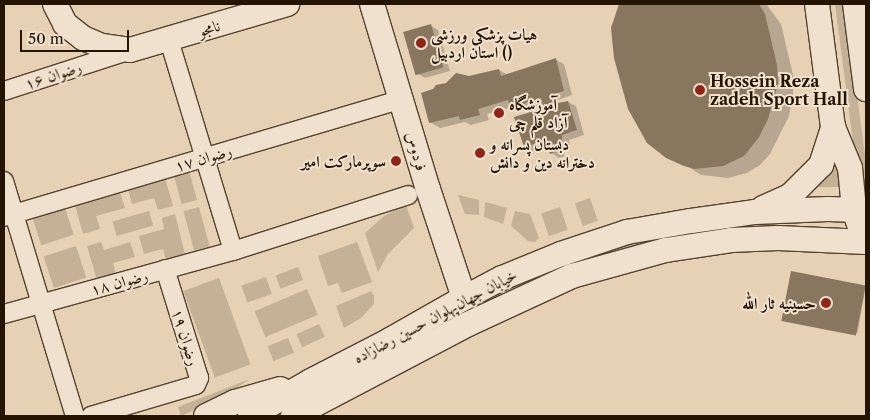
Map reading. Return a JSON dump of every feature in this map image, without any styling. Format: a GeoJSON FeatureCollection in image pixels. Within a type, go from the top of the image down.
{"type":"FeatureCollection","features":[{"type":"Feature","properties":{"kind":"main road"},"geometry":{"type":"LineString","coordinates":[[55,4],[65,24],[83,38],[102,46],[130,50]]}},
{"type":"Feature","properties":{"kind":"main road","name":"نامجو"},"geometry":{"type":"LineString","coordinates":[[130,50],[287,4]]}},
{"type":"Feature","properties":{"kind":"main road"},"geometry":{"type":"LineString","coordinates":[[360,4],[371,4]]}},
{"type":"Feature","properties":{"kind":"main road","name":"فردوس"},"geometry":{"type":"LineString","coordinates":[[371,4],[402,99],[428,190],[464,298]]}},
{"type":"Feature","properties":{"kind":"main road"},"geometry":{"type":"LineString","coordinates":[[817,4],[833,128],[850,168],[866,241]]}},
{"type":"Feature","properties":{"kind":"main road"},"geometry":{"type":"LineString","coordinates":[[855,4],[866,89]]}},
{"type":"Feature","properties":{"kind":"main road"},"geometry":{"type":"LineString","coordinates":[[755,212],[790,196],[810,177],[821,165],[833,128]]}},
{"type":"Feature","properties":{"kind":"main road","name":"خیابان جهان‌پهلوان حسین رضا‌زاده"},"geometry":{"type":"LineString","coordinates":[[293,416],[317,391],[390,340],[502,278],[561,254],[627,232],[755,212],[860,210]]}},
{"type":"Feature","properties":{"kind":"main road","name":"خیابان جهان‌پهلوان حسین رضا‌زاده"},"geometry":{"type":"LineString","coordinates":[[250,416],[317,391],[545,287],[590,271],[666,250],[731,240],[778,238],[866,241]]}},
{"type":"Feature","properties":{"kind":"main road"},"geometry":{"type":"LineString","coordinates":[[206,416],[235,402],[317,391]]}},
{"type":"Feature","properties":{"kind":"main road"},"geometry":{"type":"LineString","coordinates":[[305,416],[317,391]]}},
{"type":"Feature","properties":{"kind":"street"},"geometry":{"type":"LineString","coordinates":[[169,40],[233,250]]}},
{"type":"Feature","properties":{"kind":"street","name":"رضوان ۱۶"},"geometry":{"type":"LineString","coordinates":[[4,91],[130,50]]}},
{"type":"Feature","properties":{"kind":"street","name":"رضوان ۱۷"},"geometry":{"type":"LineString","coordinates":[[9,215],[402,99]]}},
{"type":"Feature","properties":{"kind":"street"},"geometry":{"type":"LineString","coordinates":[[4,181],[9,215],[41,304],[75,416]]}},
{"type":"Feature","properties":{"kind":"street","name":"رضوان ۱۸"},"geometry":{"type":"LineString","coordinates":[[4,314],[233,250],[408,195]]}},
{"type":"Feature","properties":{"kind":"street","name":"رضوان ۱۹"},"geometry":{"type":"LineString","coordinates":[[91,416],[196,385],[199,378],[165,269]]}},
{"type":"Feature","properties":{"kind":"shaded area"},"geometry":{"type":"Polygon","coordinates":[[[835,4],[845,4],[866,163],[866,184],[862,183],[854,150],[835,4]]]}},
{"type":"Feature","properties":{"kind":"shaded area"},"geometry":{"type":"Polygon","coordinates":[[[837,157],[839,187],[807,187],[837,157]]]}},
{"type":"Feature","properties":{"kind":"shaded area"},"geometry":{"type":"Polygon","coordinates":[[[189,170],[197,200],[182,204],[174,174],[189,170]]]}},
{"type":"Feature","properties":{"kind":"shaded area"},"geometry":{"type":"Polygon","coordinates":[[[165,178],[173,206],[158,210],[154,198],[132,204],[128,189],[165,178]]]}},
{"type":"Feature","properties":{"kind":"shaded area"},"geometry":{"type":"Polygon","coordinates":[[[120,192],[125,208],[96,216],[100,229],[83,234],[75,205],[120,192]]]}},
{"type":"Feature","properties":{"kind":"shaded area"},"geometry":{"type":"Polygon","coordinates":[[[458,195],[479,200],[479,215],[465,214],[458,195]]]}},
{"type":"Feature","properties":{"kind":"shaded area"},"geometry":{"type":"Polygon","coordinates":[[[590,198],[598,221],[583,226],[575,203],[590,198]]]}},
{"type":"Feature","properties":{"kind":"shaded area"},"geometry":{"type":"Polygon","coordinates":[[[485,202],[507,208],[503,224],[484,217],[485,202]]]}},
{"type":"Feature","properties":{"kind":"shaded area"},"geometry":{"type":"Polygon","coordinates":[[[406,205],[414,228],[388,254],[378,272],[365,233],[384,216],[406,205]]]}},
{"type":"Feature","properties":{"kind":"shaded area"},"geometry":{"type":"Polygon","coordinates":[[[199,207],[210,247],[194,251],[184,211],[199,207]]]}},
{"type":"Feature","properties":{"kind":"shaded area"},"geometry":{"type":"Polygon","coordinates":[[[560,207],[568,230],[549,236],[541,214],[560,207]]]}},
{"type":"Feature","properties":{"kind":"shaded area"},"geometry":{"type":"Polygon","coordinates":[[[65,208],[74,235],[41,245],[33,219],[65,208]]]}},
{"type":"Feature","properties":{"kind":"shaded area"},"geometry":{"type":"Polygon","coordinates":[[[149,211],[153,225],[117,236],[112,221],[149,211]]]}},
{"type":"Feature","properties":{"kind":"shaded area"},"geometry":{"type":"Polygon","coordinates":[[[515,211],[530,214],[539,238],[535,242],[528,241],[511,226],[515,211]]]}},
{"type":"Feature","properties":{"kind":"shaded area"},"geometry":{"type":"Polygon","coordinates":[[[175,214],[185,254],[166,260],[163,249],[144,254],[139,236],[164,229],[162,218],[175,214]]]}},
{"type":"Feature","properties":{"kind":"shaded area"},"geometry":{"type":"Polygon","coordinates":[[[734,226],[825,229],[558,271],[501,296],[276,416],[276,414],[460,309],[611,245],[734,226]]]}},
{"type":"Feature","properties":{"kind":"shaded area"},"geometry":{"type":"Polygon","coordinates":[[[101,242],[104,250],[130,242],[135,257],[113,263],[116,274],[97,280],[87,246],[101,242]]]}},
{"type":"Feature","properties":{"kind":"shaded area"},"geometry":{"type":"Polygon","coordinates":[[[357,242],[372,282],[342,293],[338,283],[328,286],[318,256],[357,242]]]}},
{"type":"Feature","properties":{"kind":"shaded area"},"geometry":{"type":"Polygon","coordinates":[[[76,246],[86,277],[54,288],[44,257],[76,246]]]}},
{"type":"Feature","properties":{"kind":"shaded area"},"geometry":{"type":"Polygon","coordinates":[[[298,267],[303,280],[281,289],[276,276],[298,267]]]}},
{"type":"Feature","properties":{"kind":"shaded area"},"geometry":{"type":"Polygon","coordinates":[[[266,277],[272,294],[247,302],[241,285],[266,277]]]}},
{"type":"Feature","properties":{"kind":"shaded area"},"geometry":{"type":"Polygon","coordinates":[[[219,278],[250,364],[215,377],[183,291],[219,278]]]}},
{"type":"Feature","properties":{"kind":"shaded area"},"geometry":{"type":"Polygon","coordinates":[[[307,289],[318,315],[265,337],[255,311],[307,289]]]}},
{"type":"Feature","properties":{"kind":"shaded area"},"geometry":{"type":"Polygon","coordinates":[[[371,291],[374,296],[374,304],[361,318],[344,328],[336,306],[371,291]]]}},
{"type":"Feature","properties":{"kind":"shaded area"},"geometry":{"type":"Polygon","coordinates":[[[319,324],[325,337],[302,347],[296,335],[319,324]]]}},
{"type":"Feature","properties":{"kind":"shaded area"},"geometry":{"type":"Polygon","coordinates":[[[288,338],[294,353],[274,361],[268,346],[288,338]]]}},
{"type":"Feature","properties":{"kind":"shaded area"},"geometry":{"type":"Polygon","coordinates":[[[250,379],[224,396],[181,416],[178,407],[250,379]]]}},
{"type":"Feature","properties":{"kind":"building","name":"Hossein Reza zadeh Sport Hall"},"geometry":{"type":"Polygon","coordinates":[[[619,4],[759,4],[765,14],[777,65],[778,84],[768,119],[759,137],[744,156],[723,166],[695,169],[666,158],[647,143],[628,109],[614,58],[611,28],[619,4]]]}},
{"type":"Feature","properties":{"kind":"building","name":"هیات پزشکی ورزشی استان اردبیل ()"},"geometry":{"type":"Polygon","coordinates":[[[431,24],[443,67],[416,75],[403,32],[431,24]]]}},
{"type":"Feature","properties":{"kind":"building"},"geometry":{"type":"Polygon","coordinates":[[[556,58],[564,91],[551,95],[553,104],[568,101],[577,130],[562,135],[562,142],[555,144],[554,150],[558,149],[558,151],[550,154],[549,151],[552,150],[547,146],[540,147],[537,143],[524,147],[514,117],[544,108],[541,98],[511,108],[508,100],[478,109],[480,115],[460,120],[459,116],[429,123],[421,93],[433,89],[436,85],[446,83],[456,73],[469,76],[499,69],[501,76],[556,58]]]}},
{"type":"Feature","properties":{"kind":"building","name":"سوپرمارکت امیر"},"geometry":{"type":"Polygon","coordinates":[[[400,157],[401,163],[392,166],[391,160],[400,157]]]}},
{"type":"Feature","properties":{"kind":"building","name":"حسینیه ثار الله"},"geometry":{"type":"Polygon","coordinates":[[[791,271],[866,286],[856,336],[781,321],[791,271]]]}},
{"type":"Feature","properties":{"kind":"place","name":"هیات پزشکی ورزشی استان اردبیل ()"},"geometry":{"type":"Point","coordinates":[421,43]}},
{"type":"Feature","properties":{"kind":"place","name":"Hossein Reza zadeh Sport Hall"},"geometry":{"type":"Point","coordinates":[700,90]}},
{"type":"Feature","properties":{"kind":"place","name":"آموزشگاه آزاد قلم چی"},"geometry":{"type":"Point","coordinates":[499,113]}},
{"type":"Feature","properties":{"kind":"place","name":"دبستان پسرانه و دخترانه دین و دانش"},"geometry":{"type":"Point","coordinates":[480,153]}},
{"type":"Feature","properties":{"kind":"place","name":"سوپرمارکت امیر"},"geometry":{"type":"Point","coordinates":[396,161]}},
{"type":"Feature","properties":{"kind":"place","name":"حسینیه ثار الله"},"geometry":{"type":"Point","coordinates":[826,303]}}]}
